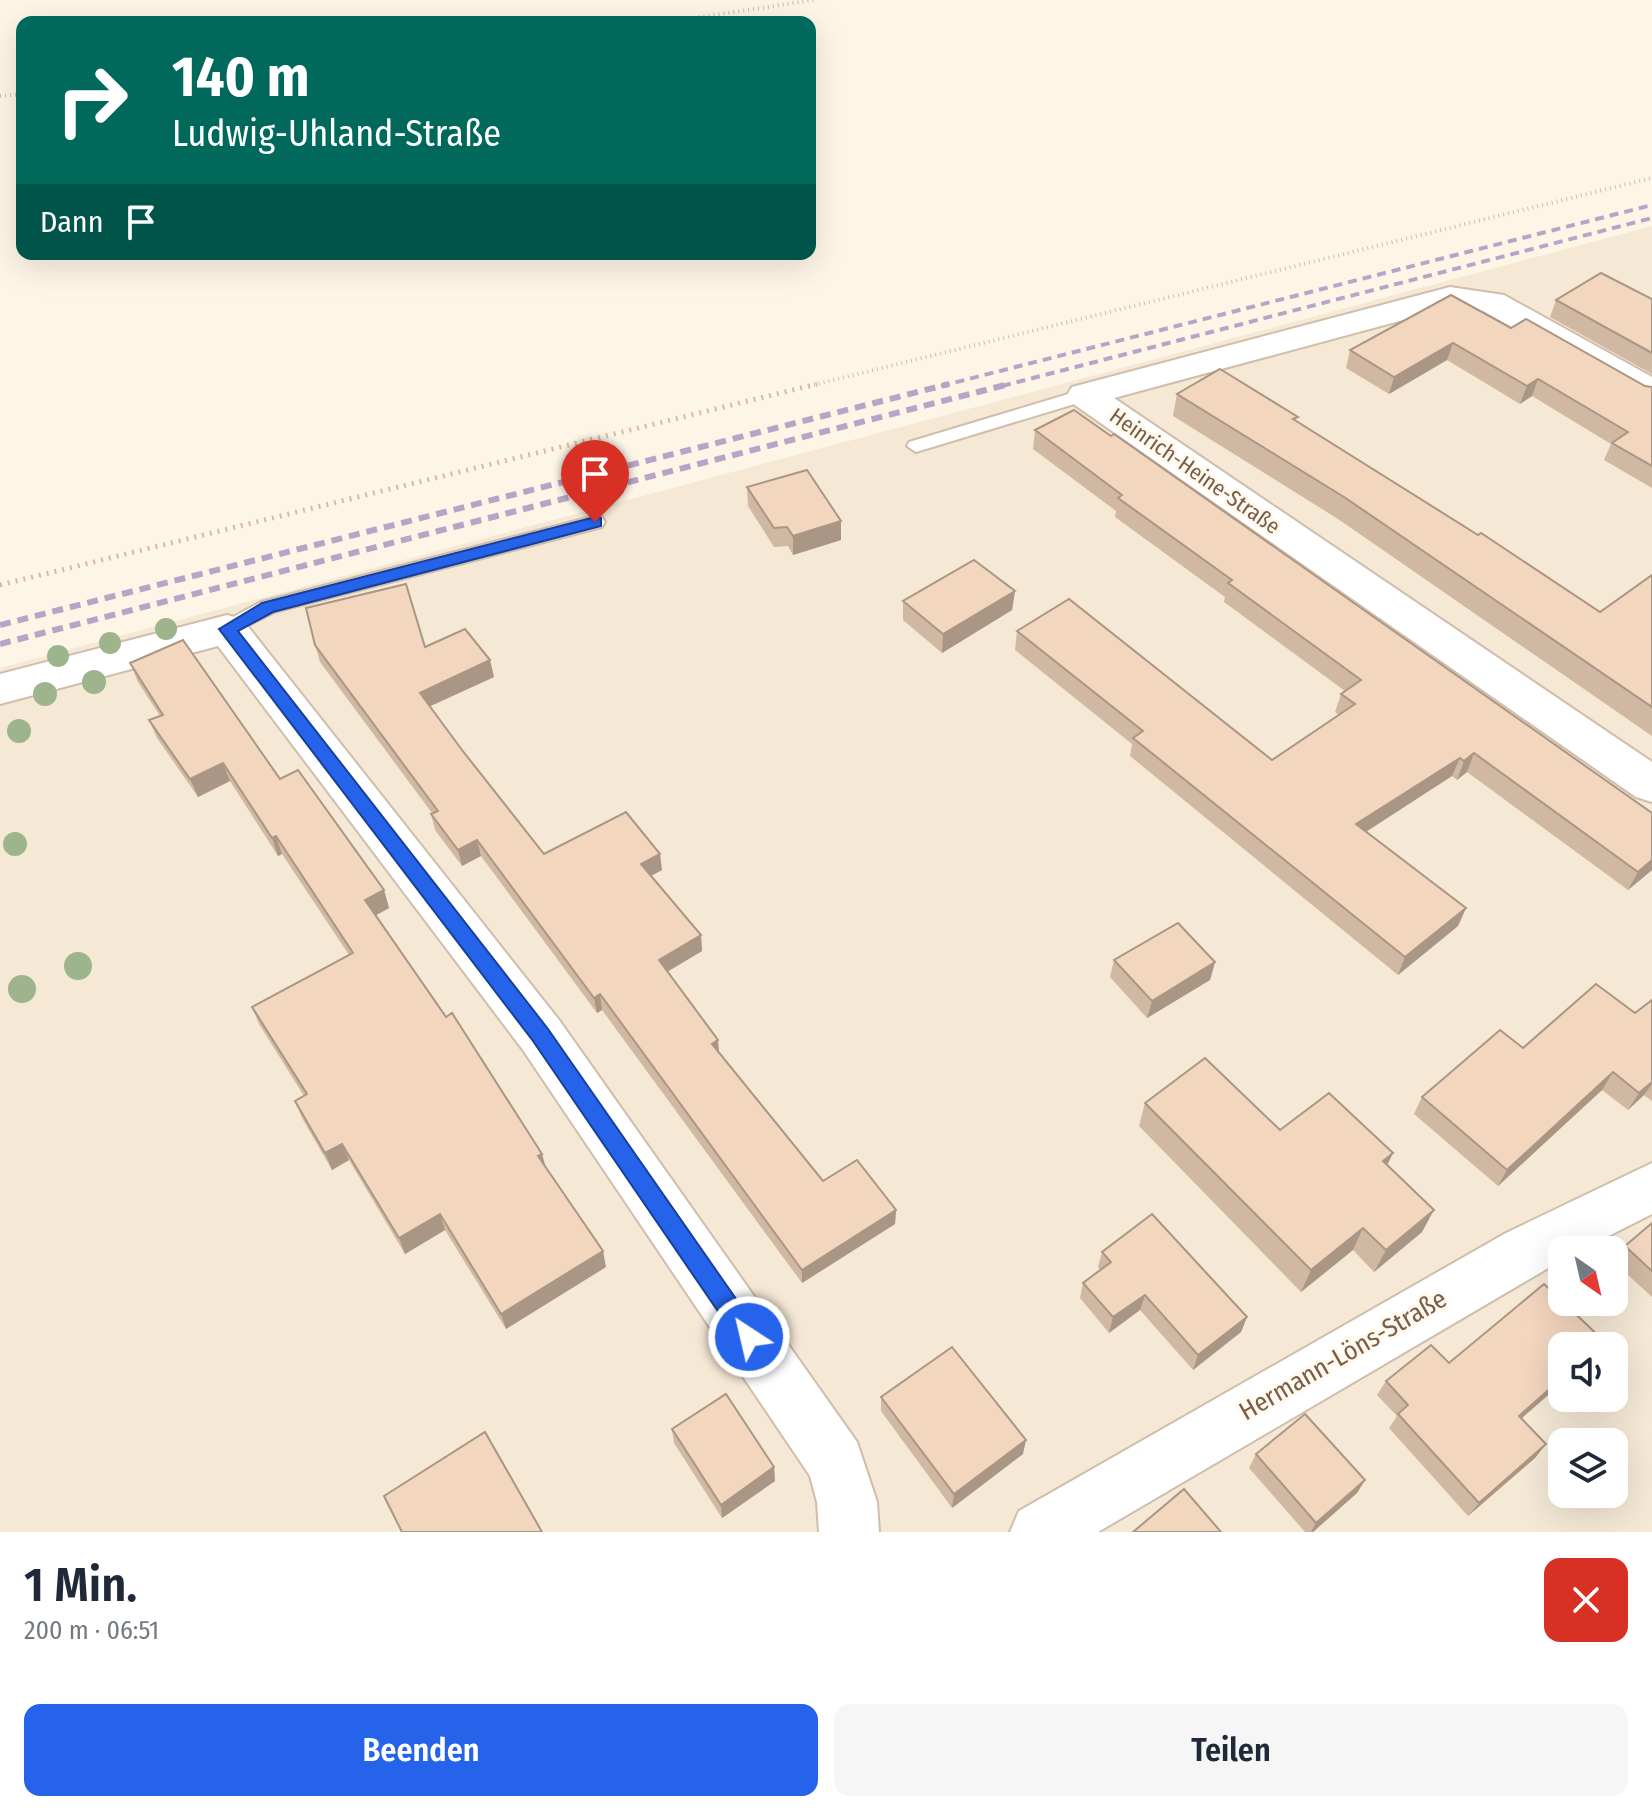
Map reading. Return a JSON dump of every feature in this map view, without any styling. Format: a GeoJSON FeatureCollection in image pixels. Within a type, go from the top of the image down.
{"type":"FeatureCollection","features":[{"type":"Feature","properties":{"kind":"street","name":"Heinrich-Heine-Straße"},"geometry":{"type":"LineString","coordinates":[[1085,395],[1450,297],[1492,302],[1652,392]]}},
{"type":"Feature","properties":{"kind":"street","name":"Heinrich-Heine-Straße"},"geometry":{"type":"LineString","coordinates":[[1085,395],[1652,785]]}},
{"type":"Feature","properties":{"kind":"street"},"geometry":{"type":"LineString","coordinates":[[0,689],[227,629],[541,1035],[836,1463],[847,1502],[849,1532]]}},
{"type":"Feature","properties":{"kind":"street","name":"Hermann-Löns-Straße"},"geometry":{"type":"LineString","coordinates":[[1040,1532],[1525,1251],[1652,1187]]}},
{"type":"Feature","properties":{"kind":"lane"},"geometry":{"type":"LineString","coordinates":[[916,446],[1085,395]]}},
{"type":"Feature","properties":{"kind":"lane"},"geometry":{"type":"LineString","coordinates":[[227,629],[268,607],[595,522]]}},
{"type":"Feature","properties":{"kind":"path"},"geometry":{"type":"LineString","coordinates":[[709,16],[814,0]]}},
{"type":"Feature","properties":{"kind":"path"},"geometry":{"type":"LineString","coordinates":[[0,585],[1652,178]]}},
{"type":"Feature","properties":{"kind":"shaded area"},"geometry":{"type":"Polygon","coordinates":[[[1652,226],[1652,1532],[0,1532],[0,668],[1652,226]]]}},
{"type":"Feature","properties":{"kind":"building"},"geometry":{"type":"Polygon","coordinates":[[[1601,273],[1652,299],[1652,353],[1556,300],[1601,273]]]}},
{"type":"Feature","properties":{"kind":"building"},"geometry":{"type":"Polygon","coordinates":[[[1451,295],[1511,328],[1526,319],[1645,386],[1652,387],[1652,466],[1612,443],[1628,432],[1538,379],[1527,386],[1453,343],[1394,377],[1350,350],[1451,295]]]}},
{"type":"Feature","properties":{"kind":"building"},"geometry":{"type":"Polygon","coordinates":[[[1220,369],[1298,417],[1293,419],[1478,535],[1481,533],[1600,612],[1652,575],[1652,707],[1344,497],[1177,394],[1220,369]]]}},
{"type":"Feature","properties":{"kind":"building"},"geometry":{"type":"Polygon","coordinates":[[[1074,410],[1111,436],[1114,434],[1652,813],[1652,860],[1638,872],[1474,753],[1464,761],[1460,758],[1356,824],[1466,908],[1405,957],[1133,738],[1143,731],[1017,631],[1069,599],[1272,760],[1355,704],[1341,694],[1361,680],[1228,583],[1232,580],[1118,498],[1122,495],[1035,430],[1074,410]]]}},
{"type":"Feature","properties":{"kind":"building"},"geometry":{"type":"Polygon","coordinates":[[[807,470],[841,521],[793,536],[787,527],[774,528],[747,487],[807,470]]]}},
{"type":"Feature","properties":{"kind":"building"},"geometry":{"type":"Polygon","coordinates":[[[974,560],[1015,591],[943,634],[903,601],[974,560]]]}},
{"type":"Feature","properties":{"kind":"building"},"geometry":{"type":"Polygon","coordinates":[[[406,584],[425,647],[465,629],[490,660],[420,693],[462,750],[544,854],[626,812],[660,854],[641,864],[701,935],[659,960],[718,1040],[712,1044],[823,1181],[857,1160],[896,1210],[802,1270],[600,994],[594,998],[477,840],[458,850],[431,814],[438,811],[315,645],[306,608],[406,584]]]}},
{"type":"Feature","properties":{"kind":"building"},"geometry":{"type":"Polygon","coordinates":[[[183,640],[280,779],[298,770],[384,890],[365,900],[446,1017],[452,1013],[542,1154],[538,1156],[603,1251],[501,1314],[440,1214],[399,1238],[342,1144],[325,1153],[295,1101],[307,1094],[252,1007],[353,953],[276,836],[272,838],[223,763],[190,779],[149,720],[163,715],[130,663],[183,640]]]}},
{"type":"Feature","properties":{"kind":"building"},"geometry":{"type":"Polygon","coordinates":[[[1178,923],[1215,962],[1152,1001],[1114,960],[1178,923]]]}},
{"type":"Feature","properties":{"kind":"building"},"geometry":{"type":"Polygon","coordinates":[[[1596,984],[1635,1013],[1652,1000],[1652,1082],[1639,1093],[1613,1072],[1507,1170],[1422,1097],[1500,1030],[1523,1048],[1596,984]]]}},
{"type":"Feature","properties":{"kind":"building"},"geometry":{"type":"Polygon","coordinates":[[[1205,1058],[1280,1130],[1329,1093],[1393,1153],[1383,1161],[1434,1210],[1386,1250],[1363,1228],[1311,1270],[1145,1103],[1205,1058]]]}},
{"type":"Feature","properties":{"kind":"building"},"geometry":{"type":"Polygon","coordinates":[[[1152,1214],[1247,1317],[1198,1355],[1145,1295],[1113,1317],[1083,1283],[1111,1262],[1102,1252],[1152,1214]]]}},
{"type":"Feature","properties":{"kind":"building"},"geometry":{"type":"Polygon","coordinates":[[[1652,1223],[1652,1271],[1628,1249],[1628,1243],[1652,1223]]]}},
{"type":"Feature","properties":{"kind":"building"},"geometry":{"type":"Polygon","coordinates":[[[1544,1284],[1548,1288],[1548,1316],[1578,1316],[1595,1332],[1548,1332],[1548,1390],[1519,1416],[1546,1444],[1479,1503],[1398,1414],[1408,1405],[1386,1381],[1431,1345],[1449,1363],[1544,1284]]]}},
{"type":"Feature","properties":{"kind":"building"},"geometry":{"type":"Polygon","coordinates":[[[952,1347],[1026,1440],[954,1494],[881,1397],[952,1347]]]}},
{"type":"Feature","properties":{"kind":"building"},"geometry":{"type":"Polygon","coordinates":[[[726,1394],[774,1467],[721,1505],[672,1429],[726,1394]]]}},
{"type":"Feature","properties":{"kind":"building"},"geometry":{"type":"Polygon","coordinates":[[[1305,1414],[1365,1480],[1316,1523],[1256,1454],[1305,1414]]]}},
{"type":"Feature","properties":{"kind":"building"},"geometry":{"type":"Polygon","coordinates":[[[485,1432],[542,1532],[402,1532],[384,1496],[485,1432]]]}},
{"type":"Feature","properties":{"kind":"building"},"geometry":{"type":"Polygon","coordinates":[[[1184,1489],[1221,1532],[1133,1532],[1184,1489]]]}},
{"type":"Feature","properties":{"kind":"railway"},"geometry":{"type":"LineString","coordinates":[[941,386],[1652,205]]}},
{"type":"Feature","properties":{"kind":"railway"},"geometry":{"type":"LineString","coordinates":[[1002,386],[1652,218]]}},
{"type":"Feature","properties":{"kind":"railway"},"geometry":{"type":"LineString","coordinates":[[0,625],[949,384]]}},
{"type":"Feature","properties":{"kind":"railway"},"geometry":{"type":"LineString","coordinates":[[0,644],[1009,384]]}},
{"type":"Feature","properties":{"kind":"route"},"geometry":{"type":"LineString","coordinates":[[595,522],[268,607],[227,629],[541,1035],[749,1337]]}}]}
